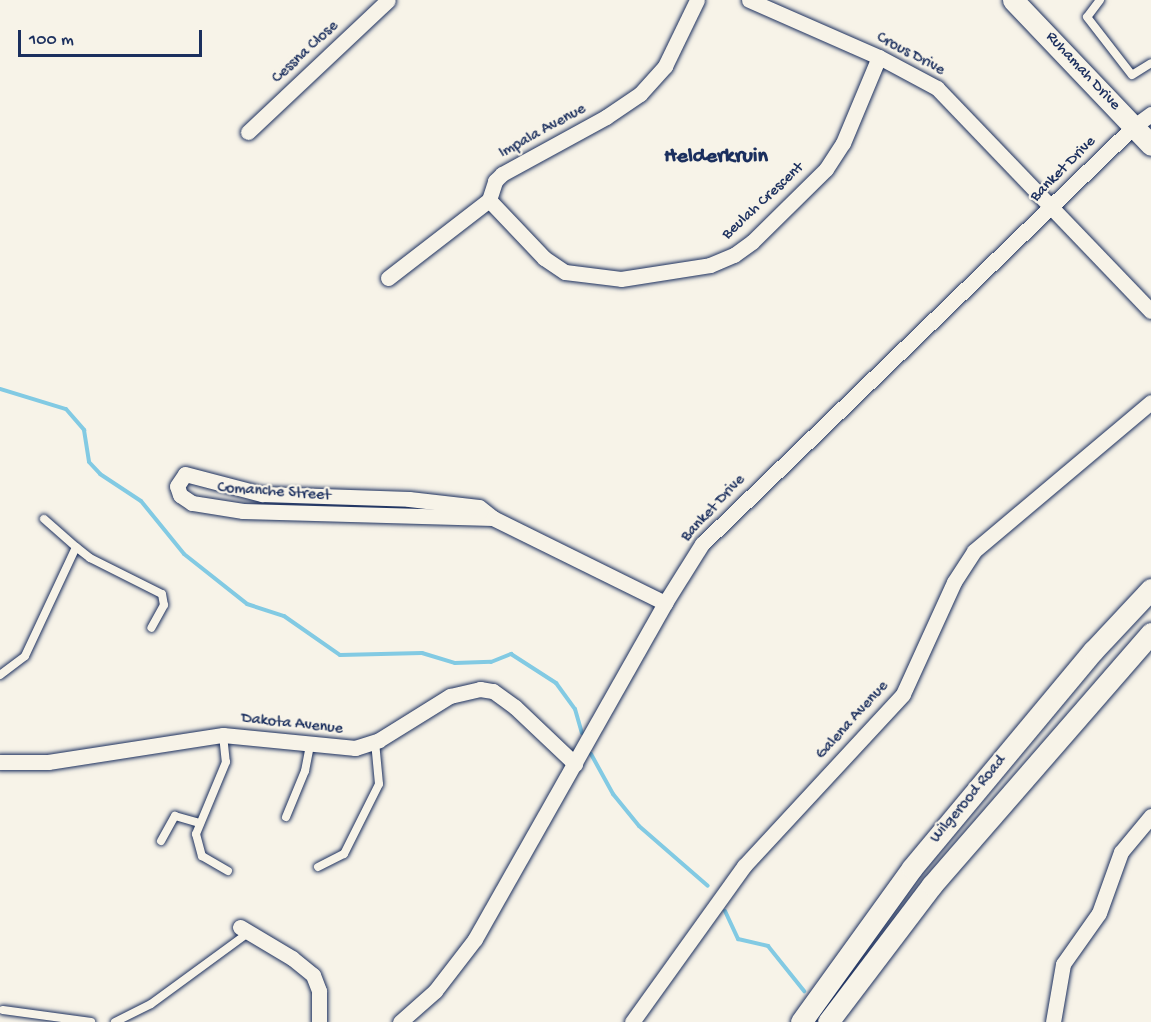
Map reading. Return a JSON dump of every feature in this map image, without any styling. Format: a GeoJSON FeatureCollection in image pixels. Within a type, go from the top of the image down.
{"type":"FeatureCollection","features":[{"type":"Feature","properties":{"kind":"street","name":"Cessna Close"},"geometry":{"type":"LineString","coordinates":[[248,132],[388,0]]}},
{"type":"Feature","properties":{"kind":"street","name":"Impala Avenue"},"geometry":{"type":"LineString","coordinates":[[388,278],[489,200],[495,181],[502,174],[606,117],[640,94],[665,66],[697,0]]}},
{"type":"Feature","properties":{"kind":"street","name":"Crous Drive"},"geometry":{"type":"LineString","coordinates":[[749,0],[879,57],[937,88],[1053,207]]}},
{"type":"Feature","properties":{"kind":"street","name":"Ruhamah Drive"},"geometry":{"type":"LineString","coordinates":[[1013,0],[1151,146]]}},
{"type":"Feature","properties":{"kind":"street","name":"Beulah Crescent"},"geometry":{"type":"LineString","coordinates":[[489,200],[544,258],[565,272],[621,279],[710,265],[734,255],[752,242],[826,169],[848,133],[879,57]]}},
{"type":"Feature","properties":{"kind":"street","name":"Banket Drive"},"geometry":{"type":"LineString","coordinates":[[400,1022],[435,991],[466,954],[665,603],[716,529],[1053,207],[1133,127],[1151,114]]}},
{"type":"Feature","properties":{"kind":"street"},"geometry":{"type":"LineString","coordinates":[[1053,207],[1151,311]]}},
{"type":"Feature","properties":{"kind":"street","name":"Galena Avenue"},"geometry":{"type":"LineString","coordinates":[[632,1022],[744,866],[903,694],[954,582],[974,551],[1151,402]]}},
{"type":"Feature","properties":{"kind":"street","name":"Comanche Street"},"geometry":{"type":"LineString","coordinates":[[493,518],[243,512],[192,503],[180,495],[177,486],[185,474],[262,494],[456,503],[479,507],[493,518],[665,603]]}},
{"type":"Feature","properties":{"kind":"street","name":"Wilgerood Road"},"geometry":{"type":"LineString","coordinates":[[801,1022],[912,868],[1093,651],[1151,589]]}},
{"type":"Feature","properties":{"kind":"street","name":"Wilgerood Road"},"geometry":{"type":"LineString","coordinates":[[828,1022],[932,885],[1151,633]]}},
{"type":"Feature","properties":{"kind":"street","name":"Dakota Avenue"},"geometry":{"type":"LineString","coordinates":[[0,762],[48,762],[223,735],[345,749],[375,742],[450,696],[480,689],[493,692],[515,708],[575,764]]}},
{"type":"Feature","properties":{"kind":"street"},"geometry":{"type":"LineString","coordinates":[[1053,1022],[1064,964],[1099,913],[1121,852],[1151,816]]}},
{"type":"Feature","properties":{"kind":"street"},"geometry":{"type":"LineString","coordinates":[[244,930],[292,958],[313,975],[319,991],[319,1022]]}},
{"type":"Feature","properties":{"kind":"lane"},"geometry":{"type":"LineString","coordinates":[[1100,0],[1087,17],[1132,75],[1151,63]]}},
{"type":"Feature","properties":{"kind":"lane"},"geometry":{"type":"LineString","coordinates":[[44,519],[90,558],[162,594],[164,605],[151,628]]}},
{"type":"Feature","properties":{"kind":"lane"},"geometry":{"type":"LineString","coordinates":[[0,675],[25,656],[76,547]]}},
{"type":"Feature","properties":{"kind":"lane"},"geometry":{"type":"LineString","coordinates":[[223,735],[226,762],[199,823],[197,841],[202,856],[228,871]]}},
{"type":"Feature","properties":{"kind":"lane"},"geometry":{"type":"LineString","coordinates":[[318,867],[344,854],[379,784],[375,742]]}},
{"type":"Feature","properties":{"kind":"lane"},"geometry":{"type":"LineString","coordinates":[[286,817],[305,771],[310,745]]}},
{"type":"Feature","properties":{"kind":"lane"},"geometry":{"type":"LineString","coordinates":[[161,841],[175,816],[199,823]]}},
{"type":"Feature","properties":{"kind":"lane"},"geometry":{"type":"LineString","coordinates":[[115,1022],[152,1004],[244,930]]}},
{"type":"Feature","properties":{"kind":"lane"},"geometry":{"type":"LineString","coordinates":[[3,1010],[91,1022]]}},
{"type":"Feature","properties":{"kind":"waterway"},"geometry":{"type":"LineString","coordinates":[[0,389],[66,409],[84,430],[89,462],[100,474],[141,501],[184,554],[247,604],[284,616],[340,655],[422,653],[455,663],[491,662],[511,654],[556,683],[575,709],[582,733]]}},
{"type":"Feature","properties":{"kind":"waterway"},"geometry":{"type":"LineString","coordinates":[[591,754],[613,794],[639,826],[708,886]]}},
{"type":"Feature","properties":{"kind":"waterway"},"geometry":{"type":"LineString","coordinates":[[725,911],[738,939],[768,946],[804,991]]}},
{"type":"Feature","properties":{"kind":"district","name":"Helderkruin"},"geometry":{"type":"Point","coordinates":[716,158]}}]}
